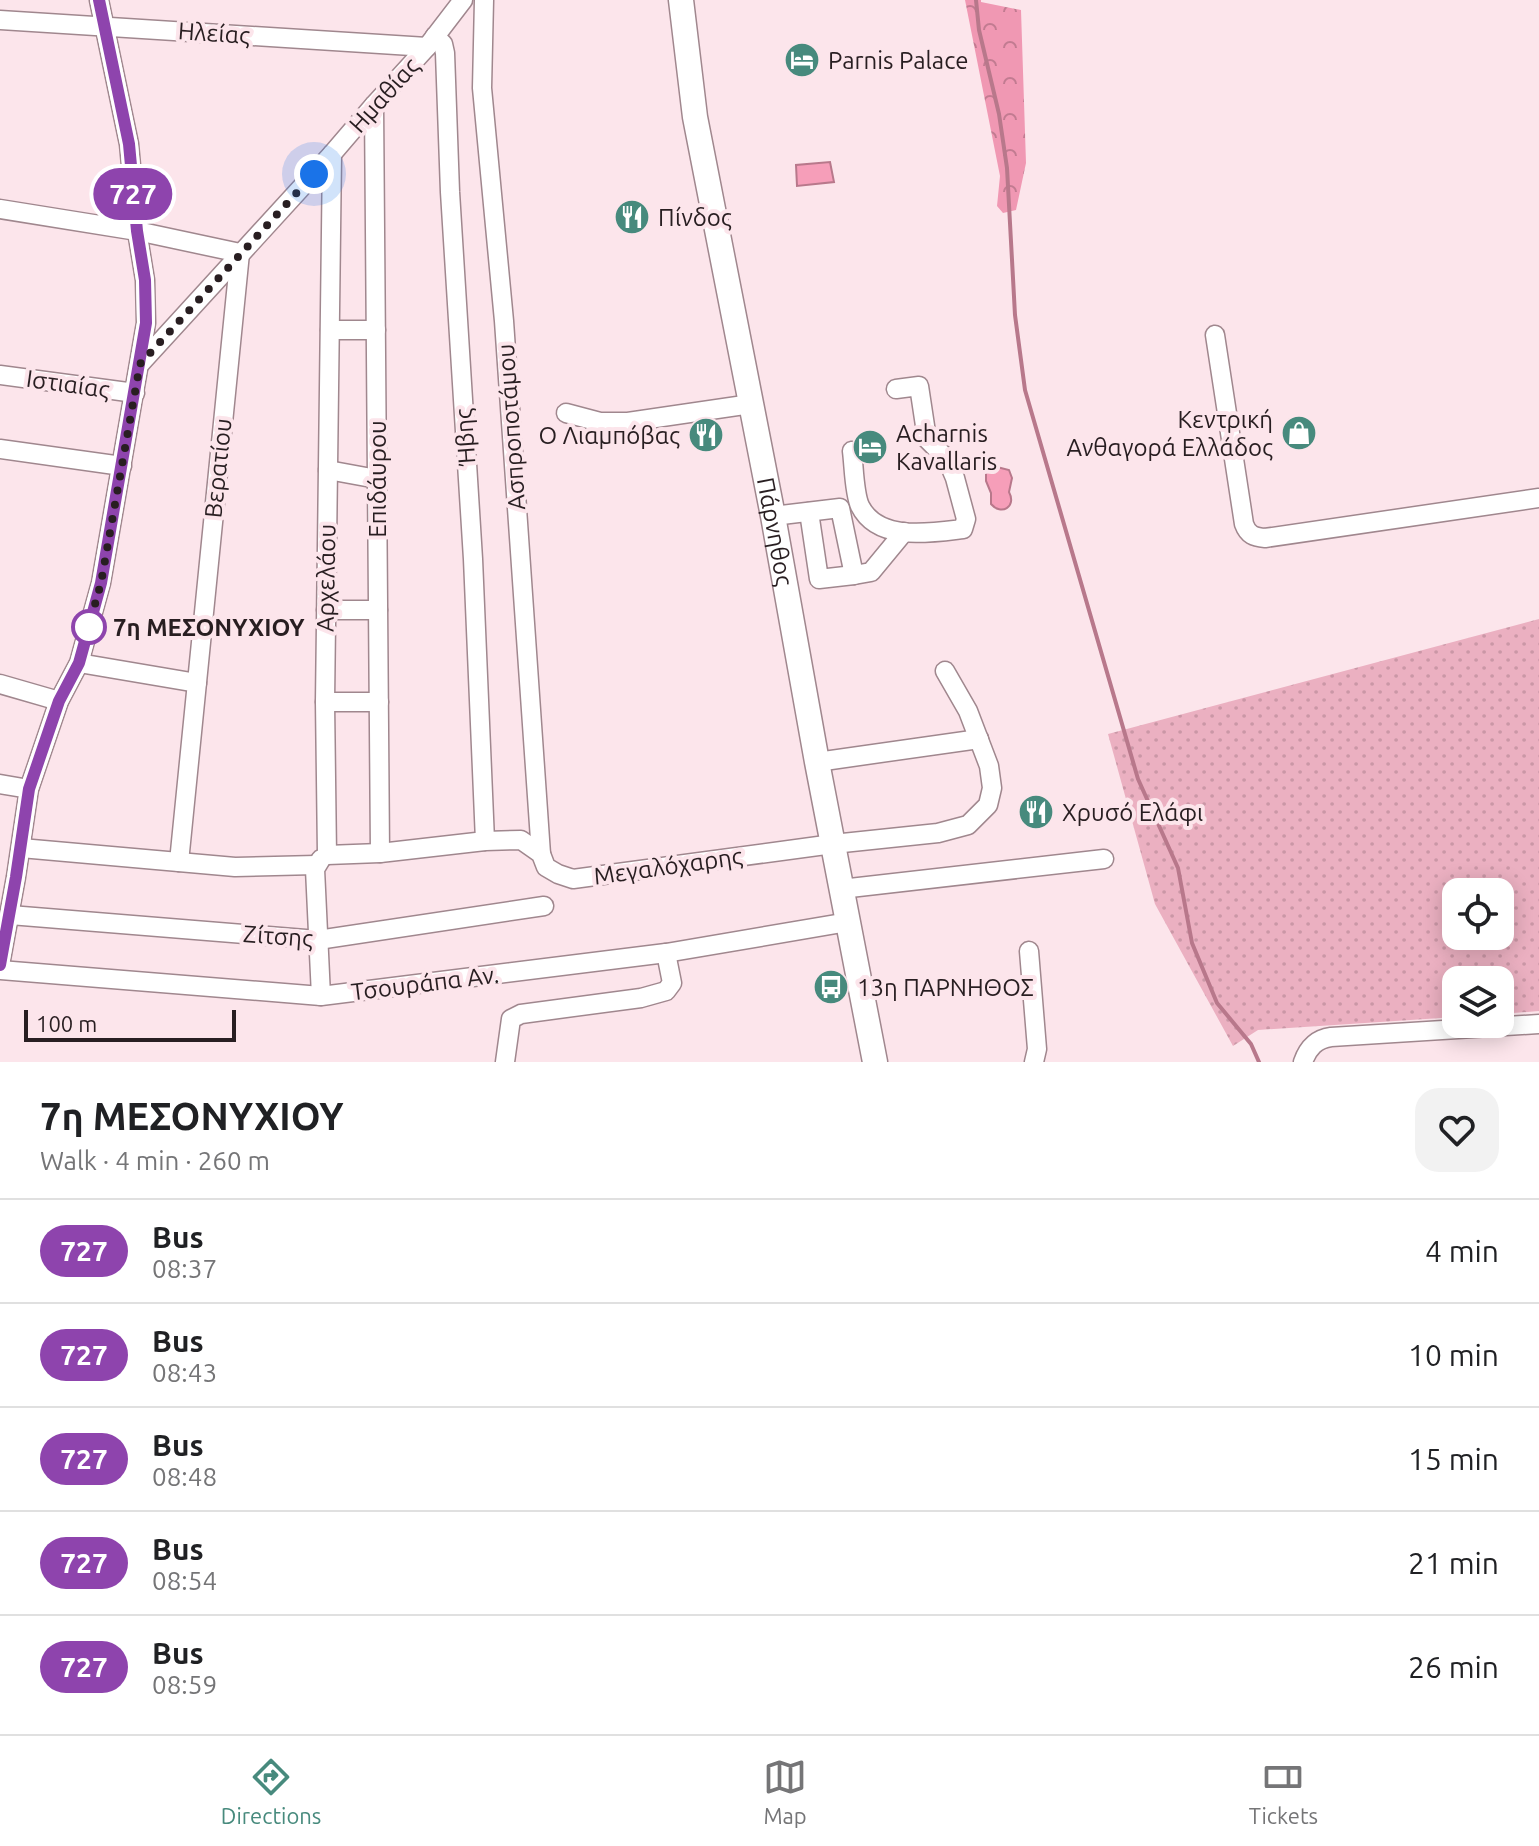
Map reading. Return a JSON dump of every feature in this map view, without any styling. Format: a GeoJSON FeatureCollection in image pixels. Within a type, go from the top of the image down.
{"type":"FeatureCollection","features":[{"type":"Feature","properties":{"kind":"main road","name":"Πάρνηθος"},"geometry":{"type":"LineString","coordinates":[[681,0],[695,117],[875,1062]]}},
{"type":"Feature","properties":{"kind":"street"},"geometry":{"type":"LineString","coordinates":[[0,967],[10,915],[8,876],[21,848],[29,789],[59,701],[79,663],[101,583],[146,323],[145,280],[129,144],[99,0]]}},
{"type":"Feature","properties":{"kind":"street","name":"Ημαθίας"},"geometry":{"type":"LineString","coordinates":[[140,364],[332,154],[463,0]]}},
{"type":"Feature","properties":{"kind":"street","name":"Ασπροποτάμου"},"geometry":{"type":"LineString","coordinates":[[484,0],[482,88],[504,321],[541,854]]}},
{"type":"Feature","properties":{"kind":"street","name":"Ηλείας"},"geometry":{"type":"LineString","coordinates":[[0,20],[431,41]]}},
{"type":"Feature","properties":{"kind":"street","name":"Ήβης"},"geometry":{"type":"LineString","coordinates":[[431,41],[443,44],[445,53],[450,192],[474,575],[485,841]]}},
{"type":"Feature","properties":{"kind":"street","name":"Επιδάυρου"},"geometry":{"type":"LineString","coordinates":[[374,105],[380,853]]}},
{"type":"Feature","properties":{"kind":"street","name":"Αρχελάου"},"geometry":{"type":"LineString","coordinates":[[321,996],[318,940],[325,702],[332,154]]}},
{"type":"Feature","properties":{"kind":"street"},"geometry":{"type":"LineString","coordinates":[[0,209],[137,231],[240,253]]}},
{"type":"Feature","properties":{"kind":"street","name":"Βερατίου"},"geometry":{"type":"LineString","coordinates":[[179,862],[240,253]]}},
{"type":"Feature","properties":{"kind":"street"},"geometry":{"type":"LineString","coordinates":[[330,330],[376,330]]}},
{"type":"Feature","properties":{"kind":"street"},"geometry":{"type":"LineString","coordinates":[[1215,335],[1244,524],[1247,532],[1255,537],[1539,498]]}},
{"type":"Feature","properties":{"kind":"street","name":"Ιστιαίας"},"geometry":{"type":"LineString","coordinates":[[0,375],[135,393]]}},
{"type":"Feature","properties":{"kind":"street"},"geometry":{"type":"LineString","coordinates":[[773,516],[849,506],[870,522],[898,532],[963,529],[966,519],[955,478],[947,459],[927,439],[923,427],[919,386],[896,389]]}},
{"type":"Feature","properties":{"kind":"street"},"geometry":{"type":"LineString","coordinates":[[566,413],[600,422],[628,422],[751,404]]}},
{"type":"Feature","properties":{"kind":"street"},"geometry":{"type":"LineString","coordinates":[[0,449],[122,466]]}},
{"type":"Feature","properties":{"kind":"street"},"geometry":{"type":"LineString","coordinates":[[852,451],[849,506],[854,575]]}},
{"type":"Feature","properties":{"kind":"street"},"geometry":{"type":"LineString","coordinates":[[328,470],[377,479]]}},
{"type":"Feature","properties":{"kind":"street"},"geometry":{"type":"LineString","coordinates":[[809,512],[819,579],[871,572],[904,532]]}},
{"type":"Feature","properties":{"kind":"street"},"geometry":{"type":"LineString","coordinates":[[326,610],[378,610]]}},
{"type":"Feature","properties":{"kind":"street"},"geometry":{"type":"LineString","coordinates":[[79,663],[197,683]]}},
{"type":"Feature","properties":{"kind":"street","name":"Μεγαλόχαρης"},"geometry":{"type":"LineString","coordinates":[[21,848],[256,868],[485,841],[521,840],[541,854],[546,867],[573,879],[938,833],[968,825],[988,805],[992,788],[989,766],[968,711],[945,671]]}},
{"type":"Feature","properties":{"kind":"street"},"geometry":{"type":"LineString","coordinates":[[0,684],[59,701]]}},
{"type":"Feature","properties":{"kind":"street"},"geometry":{"type":"LineString","coordinates":[[325,702],[379,702]]}},
{"type":"Feature","properties":{"kind":"street"},"geometry":{"type":"LineString","coordinates":[[817,762],[979,739]]}},
{"type":"Feature","properties":{"kind":"street"},"geometry":{"type":"LineString","coordinates":[[0,784],[29,789]]}},
{"type":"Feature","properties":{"kind":"street"},"geometry":{"type":"LineString","coordinates":[[841,889],[1104,859]]}},
{"type":"Feature","properties":{"kind":"street","name":"Ζίτσης"},"geometry":{"type":"LineString","coordinates":[[10,915],[318,940],[544,906]]}},
{"type":"Feature","properties":{"kind":"street","name":"Τσουράπα Αν."},"geometry":{"type":"LineString","coordinates":[[0,967],[321,996],[666,953],[848,922]]}},
{"type":"Feature","properties":{"kind":"street"},"geometry":{"type":"LineString","coordinates":[[1029,951],[1037,1049],[1034,1062]]}},
{"type":"Feature","properties":{"kind":"street"},"geometry":{"type":"LineString","coordinates":[[505,1062],[511,1019],[521,1014],[641,998],[666,991],[672,983],[666,953]]}},
{"type":"Feature","properties":{"kind":"street"},"geometry":{"type":"LineString","coordinates":[[1303,1062],[1316,1042],[1331,1037],[1539,1024]]}},
{"type":"Feature","properties":{"kind":"shaded area"},"geometry":{"type":"Polygon","coordinates":[[[830,162],[834,182],[797,186],[796,165],[830,162]]]}},
{"type":"Feature","properties":{"kind":"shaded area"},"geometry":{"type":"Polygon","coordinates":[[[997,467],[1009,470],[1012,478],[1009,492],[1011,502],[1003,509],[991,504],[986,481],[986,472],[997,467]]]}},
{"type":"Feature","properties":{"kind":"shaded area"},"geometry":{"type":"Polygon","coordinates":[[[1539,619],[1539,1011],[1514,1013],[1514,966],[1442,966],[1442,1018],[1258,1030],[1233,1046],[1155,904],[1108,734],[1539,619]]]}},
{"type":"Feature","properties":{"kind":"green space"},"geometry":{"type":"Polygon","coordinates":[[[965,0],[981,0],[1021,10],[1026,163],[1016,210],[1003,213],[997,206],[1000,176],[965,0]]]}},
{"type":"Feature","properties":{"kind":"waterway"},"geometry":{"type":"LineString","coordinates":[[976,0],[979,30],[999,114],[1007,168],[1015,315],[1025,390],[1138,779],[1178,868],[1192,943],[1217,1003],[1251,1044],[1259,1062]]}},
{"type":"Feature","properties":{"kind":"bus line","name":"727"},"geometry":{"type":"LineString","coordinates":[[0,965],[29,789],[59,701],[79,663],[101,583],[146,323],[145,280],[129,144],[99,0]]}},
{"type":"Feature","properties":{"kind":"place","name":"Parnis Palace"},"geometry":{"type":"Point","coordinates":[802,60]}},
{"type":"Feature","properties":{"kind":"place","name":"Πίνδος"},"geometry":{"type":"Point","coordinates":[632,217]}},
{"type":"Feature","properties":{"kind":"place","name":"Κεντρική Ανθαγορά Ελλάδος"},"geometry":{"type":"Point","coordinates":[1299,433]}},
{"type":"Feature","properties":{"kind":"place","name":"Ο Λιαμπόβας"},"geometry":{"type":"Point","coordinates":[706,435]}},
{"type":"Feature","properties":{"kind":"place","name":"Acharnis Kavallaris"},"geometry":{"type":"Point","coordinates":[870,447]}},
{"type":"Feature","properties":{"kind":"place","name":"7η ΜΕΣΟΝΥΧΙΟΥ"},"geometry":{"type":"Point","coordinates":[89,627]}},
{"type":"Feature","properties":{"kind":"place","name":"Χρυσό Ελάφι"},"geometry":{"type":"Point","coordinates":[1036,812]}},
{"type":"Feature","properties":{"kind":"place","name":"13η ΠΑΡΝΗΘΟΣ"},"geometry":{"type":"Point","coordinates":[831,987]}},
{"type":"Feature","properties":{"kind":"route"},"geometry":{"type":"LineString","coordinates":[[89,627],[86,636],[101,583],[140,364],[314,174]]}}]}
